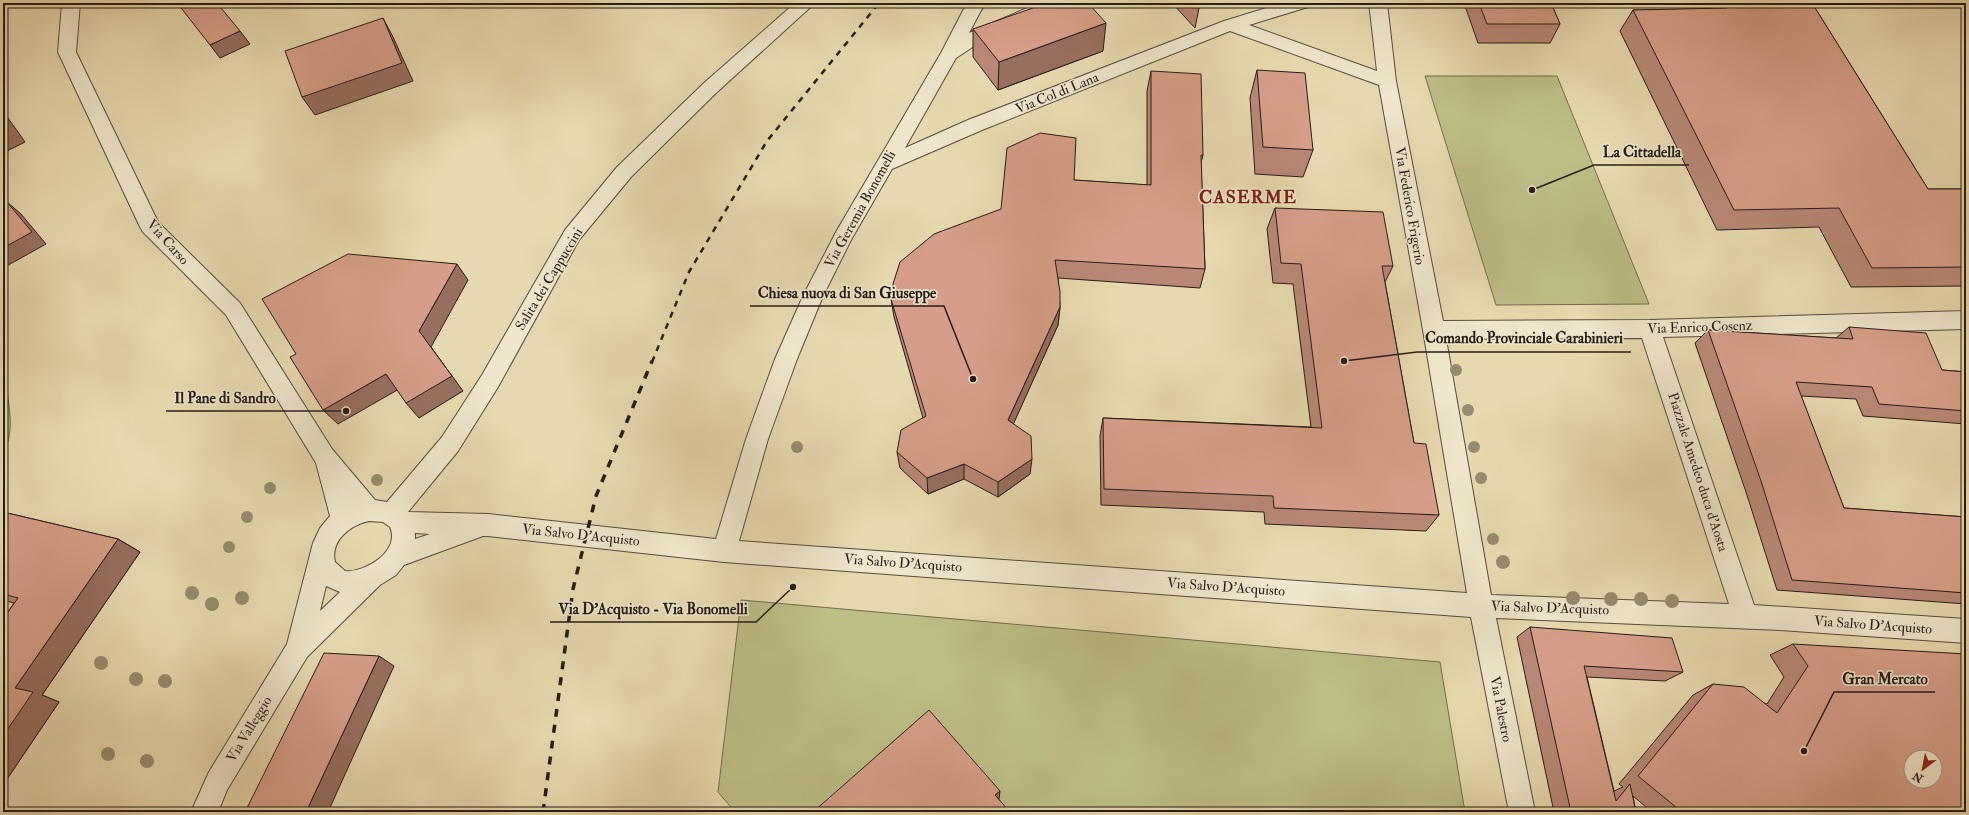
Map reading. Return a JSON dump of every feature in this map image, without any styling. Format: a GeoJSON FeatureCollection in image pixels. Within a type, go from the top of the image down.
{"type":"FeatureCollection","features":[{"type":"Feature","properties":{"kind":"street","name":"Via Carso"},"geometry":{"type":"LineString","coordinates":[[71,3],[67,52],[150,227],[233,309],[324,456],[369,510]]}},
{"type":"Feature","properties":{"kind":"street","name":"Salita dei Cappuccini"},"geometry":{"type":"LineString","coordinates":[[396,518],[450,444],[490,381],[572,235],[624,172],[710,88],[806,3]]}},
{"type":"Feature","properties":{"kind":"street"},"geometry":{"type":"LineString","coordinates":[[950,54],[976,3]]}},
{"type":"Feature","properties":{"kind":"street","name":"Via Geremia Bonomelli"},"geometry":{"type":"LineString","coordinates":[[724,551],[756,439],[789,352],[813,296],[843,237],[950,54],[982,33],[1055,3]]}},
{"type":"Feature","properties":{"kind":"street","name":"Via Col di Lana"},"geometry":{"type":"LineString","coordinates":[[884,165],[975,125],[1230,24],[1302,3]]}},
{"type":"Feature","properties":{"kind":"street"},"geometry":{"type":"LineString","coordinates":[[1230,24],[1387,81],[1378,3]]}},
{"type":"Feature","properties":{"kind":"street","name":"Via Federico Frigerio"},"geometry":{"type":"LineString","coordinates":[[1387,81],[1434,330]]}},
{"type":"Feature","properties":{"kind":"street","name":"Via Enrico Cosenz"},"geometry":{"type":"LineString","coordinates":[[1434,330],[1650,329],[1966,320]]}},
{"type":"Feature","properties":{"kind":"street","name":"Piazzale Amedeo duca d'Aosta"},"geometry":{"type":"LineString","coordinates":[[1650,329],[1745,616]]}},
{"type":"Feature","properties":{"kind":"street"},"geometry":{"type":"LineString","coordinates":[[1434,330],[1481,606]]}},
{"type":"Feature","properties":{"kind":"street","name":"Via Carso"},"geometry":{"type":"LineString","coordinates":[[324,456],[343,520]]}},
{"type":"Feature","properties":{"kind":"street"},"geometry":{"type":"LineString","coordinates":[[369,510],[380,510],[396,518],[404,534],[403,545],[398,556],[389,568],[370,580],[347,583],[332,577],[322,565],[324,543],[332,531],[343,520],[355,514],[369,510]]}},
{"type":"Feature","properties":{"kind":"street","name":"Via Salvo D'Acquisto"},"geometry":{"type":"LineString","coordinates":[[396,518],[488,524],[724,551],[1481,606],[1745,616],[1966,631]]}},
{"type":"Feature","properties":{"kind":"street","name":"Via Salvo D'Acquisto"},"geometry":{"type":"LineString","coordinates":[[398,556],[488,524]]}},
{"type":"Feature","properties":{"kind":"street","name":"Via Valleggio"},"geometry":{"type":"LineString","coordinates":[[298,648],[322,553]]}},
{"type":"Feature","properties":{"kind":"street","name":"Via Valleggio"},"geometry":{"type":"LineString","coordinates":[[204,812],[218,781],[298,648],[370,580]]}},
{"type":"Feature","properties":{"kind":"street","name":"Via Palestro"},"geometry":{"type":"LineString","coordinates":[[1481,606],[1522,812]]}},
{"type":"Feature","properties":{"kind":"green space"},"geometry":{"type":"Polygon","coordinates":[[[1425,76],[1557,76],[1649,304],[1496,305],[1425,76]]]}},
{"type":"Feature","properties":{"kind":"green space"},"geometry":{"type":"Polygon","coordinates":[[[3,386],[7,390],[10,431],[9,439],[3,455],[3,386]]]}},
{"type":"Feature","properties":{"kind":"green space"},"geometry":{"type":"Polygon","coordinates":[[[741,600],[1440,662],[1465,812],[1005,812],[999,799],[827,812],[735,812],[718,792],[741,600]]]}},
{"type":"Feature","properties":{"kind":"building"},"geometry":{"type":"Polygon","coordinates":[[[217,3],[240,31],[210,45],[178,4],[217,3]]]}},
{"type":"Feature","properties":{"kind":"building"},"geometry":{"type":"Polygon","coordinates":[[[1047,3],[1088,3],[1106,23],[999,62],[973,29],[1047,3]]]}},
{"type":"Feature","properties":{"kind":"building"},"geometry":{"type":"Polygon","coordinates":[[[1479,3],[1551,3],[1560,24],[1487,24],[1479,3]]]}},
{"type":"Feature","properties":{"kind":"building"},"geometry":{"type":"Polygon","coordinates":[[[1724,3],[1812,3],[1928,189],[1966,189],[1966,267],[1872,268],[1839,208],[1734,210],[1633,10],[1727,8],[1724,3]]]}},
{"type":"Feature","properties":{"kind":"building"},"geometry":{"type":"Polygon","coordinates":[[[383,18],[402,63],[302,97],[285,51],[383,18]]]}},
{"type":"Feature","properties":{"kind":"building"},"geometry":{"type":"Polygon","coordinates":[[[1257,70],[1305,73],[1313,150],[1263,147],[1257,70]]]}},
{"type":"Feature","properties":{"kind":"building"},"geometry":{"type":"Polygon","coordinates":[[[1151,71],[1201,74],[1203,155],[1201,155],[1205,269],[1055,260],[1060,292],[1060,307],[1008,420],[1031,436],[1032,459],[998,482],[964,464],[927,478],[897,452],[901,430],[926,416],[891,299],[893,284],[900,262],[934,234],[1001,209],[1007,148],[1040,133],[1076,138],[1074,180],[1151,185],[1151,71]]]}},
{"type":"Feature","properties":{"kind":"building"},"geometry":{"type":"Polygon","coordinates":[[[7,202],[32,232],[3,248],[3,204],[7,202]]]}},
{"type":"Feature","properties":{"kind":"building"},"geometry":{"type":"Polygon","coordinates":[[[1275,208],[1383,212],[1393,266],[1382,266],[1414,443],[1426,444],[1439,515],[1274,508],[1273,496],[1104,489],[1103,418],[1322,428],[1301,264],[1281,263],[1275,208]]]}},
{"type":"Feature","properties":{"kind":"building"},"geometry":{"type":"Polygon","coordinates":[[[348,254],[457,264],[419,331],[452,376],[406,403],[386,374],[323,410],[290,357],[296,354],[262,299],[348,254]]]}},
{"type":"Feature","properties":{"kind":"building"},"geometry":{"type":"Polygon","coordinates":[[[1849,327],[1926,333],[1942,370],[1966,372],[1966,411],[1879,404],[1872,387],[1796,382],[1844,508],[1966,517],[1966,593],[1792,580],[1761,481],[1708,330],[1853,339],[1849,327]]]}},
{"type":"Feature","properties":{"kind":"building"},"geometry":{"type":"Polygon","coordinates":[[[3,512],[118,539],[15,688],[33,692],[3,736],[3,619],[18,598],[3,594],[3,512]]]}},
{"type":"Feature","properties":{"kind":"building"},"geometry":{"type":"Polygon","coordinates":[[[1530,627],[1672,638],[1683,672],[1584,666],[1616,801],[1630,784],[1636,812],[1571,812],[1530,627]]]}},
{"type":"Feature","properties":{"kind":"building"},"geometry":{"type":"Polygon","coordinates":[[[1793,644],[1966,654],[1966,812],[1682,812],[1638,776],[1713,684],[1744,687],[1777,713],[1808,666],[1793,644]]]}},
{"type":"Feature","properties":{"kind":"building"},"geometry":{"type":"Polygon","coordinates":[[[324,653],[379,656],[306,812],[245,812],[324,653]]]}},
{"type":"Feature","properties":{"kind":"building"},"geometry":{"type":"Polygon","coordinates":[[[929,710],[1000,791],[995,795],[1010,812],[813,812],[929,710]]]}},
{"type":"Feature","properties":{"kind":"railway"},"geometry":{"type":"LineString","coordinates":[[652,362],[689,272],[767,141],[879,3]]}},
{"type":"Feature","properties":{"kind":"railway"},"geometry":{"type":"LineString","coordinates":[[543,812],[573,589],[596,496],[652,361]]}},
{"type":"Feature","properties":{"kind":"place","name":"La Cittadella"},"geometry":{"type":"Point","coordinates":[1532,190]}},
{"type":"Feature","properties":{"kind":"place","name":"Comando Provinciale Carabinieri"},"geometry":{"type":"Point","coordinates":[1344,361]}},
{"type":"Feature","properties":{"kind":"place","name":"Chiesa nuova di San Giuseppe"},"geometry":{"type":"Point","coordinates":[973,379]}},
{"type":"Feature","properties":{"kind":"place","name":"Il Pane di Sandro"},"geometry":{"type":"Point","coordinates":[346,411]}},
{"type":"Feature","properties":{"kind":"place","name":"Via D'Acquisto - Via Bonomelli"},"geometry":{"type":"Point","coordinates":[793,587]}},
{"type":"Feature","properties":{"kind":"place","name":"Gran Mercato"},"geometry":{"type":"Point","coordinates":[1804,751]}},
{"type":"Feature","properties":{"kind":"district","name":"CASERME"},"geometry":{"type":"Point","coordinates":[1248,197]}}]}
